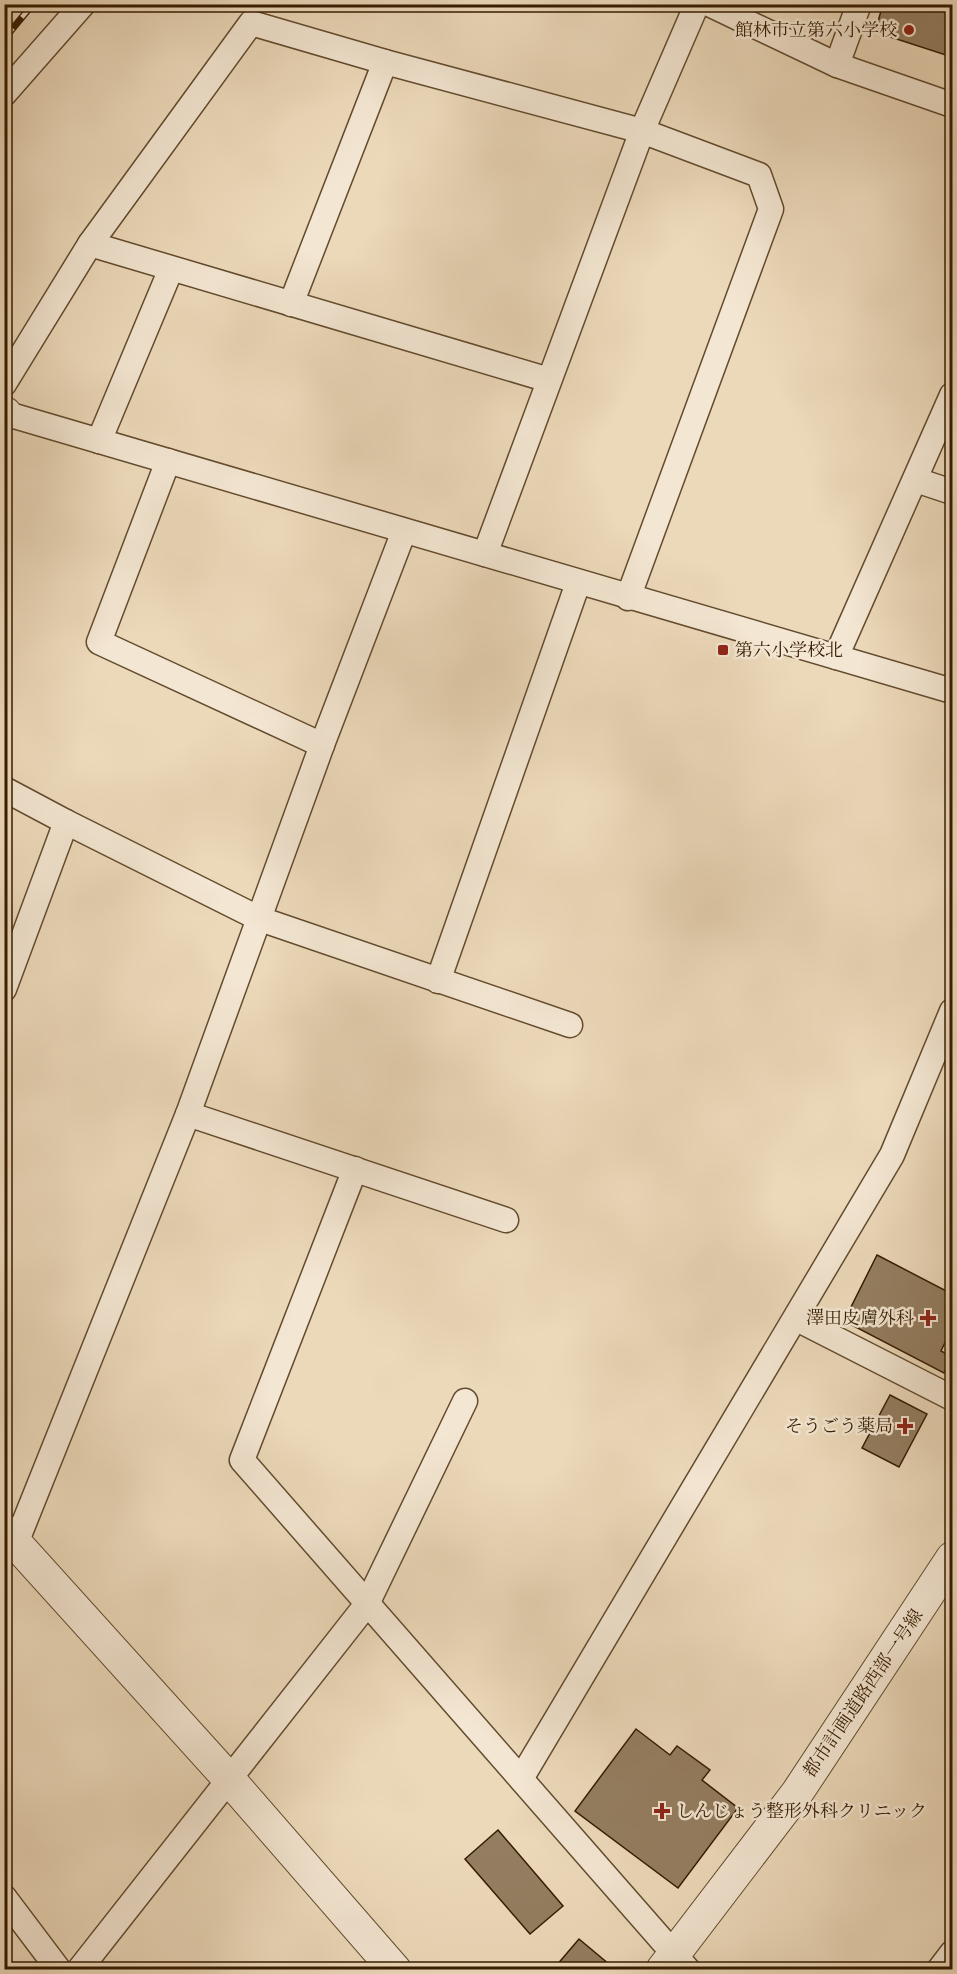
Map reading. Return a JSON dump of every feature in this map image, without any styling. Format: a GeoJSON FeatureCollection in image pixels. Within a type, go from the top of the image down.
{"type":"FeatureCollection","features":[{"type":"Feature","properties":{"kind":"street"},"geometry":{"type":"LineString","coordinates":[[4,94],[83,4]]}},
{"type":"Feature","properties":{"kind":"street"},"geometry":{"type":"LineString","coordinates":[[485,554],[642,131],[697,4]]}},
{"type":"Feature","properties":{"kind":"street"},"geometry":{"type":"LineString","coordinates":[[709,4],[837,65],[952,105]]}},
{"type":"Feature","properties":{"kind":"street"},"geometry":{"type":"LineString","coordinates":[[837,65],[859,4]]}},
{"type":"Feature","properties":{"kind":"street"},"geometry":{"type":"LineString","coordinates":[[628,598],[771,209],[759,175],[642,131],[385,62],[250,22],[90,244],[5,407],[99,441],[628,598],[952,691]]}},
{"type":"Feature","properties":{"kind":"street"},"geometry":{"type":"LineString","coordinates":[[291,304],[385,62]]}},
{"type":"Feature","properties":{"kind":"street"},"geometry":{"type":"LineString","coordinates":[[90,244],[549,380]]}},
{"type":"Feature","properties":{"kind":"street"},"geometry":{"type":"LineString","coordinates":[[99,441],[171,269]]}},
{"type":"Feature","properties":{"kind":"street"},"geometry":{"type":"LineString","coordinates":[[836,657],[952,395]]}},
{"type":"Feature","properties":{"kind":"street"},"geometry":{"type":"LineString","coordinates":[[168,461],[99,642],[322,745]]}},
{"type":"Feature","properties":{"kind":"street"},"geometry":{"type":"LineString","coordinates":[[916,480],[952,492]]}},
{"type":"Feature","properties":{"kind":"street"},"geometry":{"type":"LineString","coordinates":[[395,1970],[228,1778],[10,1536],[188,1114],[322,745],[404,531]]}},
{"type":"Feature","properties":{"kind":"street"},"geometry":{"type":"LineString","coordinates":[[438,981],[578,583]]}},
{"type":"Feature","properties":{"kind":"street"},"geometry":{"type":"LineString","coordinates":[[4,789],[260,919],[570,1025]]}},
{"type":"Feature","properties":{"kind":"street"},"geometry":{"type":"LineString","coordinates":[[4,989],[66,822]]}},
{"type":"Feature","properties":{"kind":"street"},"geometry":{"type":"LineString","coordinates":[[522,1777],[797,1319],[892,1155],[952,1011]]}},
{"type":"Feature","properties":{"kind":"street"},"geometry":{"type":"LineString","coordinates":[[188,1114],[506,1220]]}},
{"type":"Feature","properties":{"kind":"street"},"geometry":{"type":"LineString","coordinates":[[355,1169],[242,1460],[522,1777],[675,1964]]}},
{"type":"Feature","properties":{"kind":"street"},"geometry":{"type":"LineString","coordinates":[[797,1319],[952,1398]]}},
{"type":"Feature","properties":{"kind":"street"},"geometry":{"type":"LineString","coordinates":[[79,1970],[367,1604],[465,1401]]}},
{"type":"Feature","properties":{"kind":"street","name":"都市計画道路西部一号線"},"geometry":{"type":"LineString","coordinates":[[675,1964],[797,1793],[952,1558]]}},
{"type":"Feature","properties":{"kind":"street"},"geometry":{"type":"LineString","coordinates":[[4,1897],[59,1970]]}},
{"type":"Feature","properties":{"kind":"street"},"geometry":{"type":"LineString","coordinates":[[939,1970],[952,1953]]}},
{"type":"Feature","properties":{"kind":"building"},"geometry":{"type":"Polygon","coordinates":[[[883,4],[952,4],[952,57],[875,32],[883,4]]]}},
{"type":"Feature","properties":{"kind":"building"},"geometry":{"type":"Polygon","coordinates":[[[877,1255],[952,1294],[952,1328],[941,1351],[952,1357],[944,1373],[844,1321],[877,1255]]]}},
{"type":"Feature","properties":{"kind":"building"},"geometry":{"type":"Polygon","coordinates":[[[890,1395],[927,1414],[899,1467],[862,1448],[890,1395]]]}},
{"type":"Feature","properties":{"kind":"building"},"geometry":{"type":"Polygon","coordinates":[[[636,1729],[670,1755],[677,1746],[710,1770],[702,1780],[738,1808],[678,1888],[575,1811],[636,1729]]]}},
{"type":"Feature","properties":{"kind":"building"},"geometry":{"type":"Polygon","coordinates":[[[498,1830],[563,1906],[530,1934],[465,1859],[498,1830]]]}},
{"type":"Feature","properties":{"kind":"building"},"geometry":{"type":"Polygon","coordinates":[[[579,1939],[616,1970],[560,1970],[556,1966],[579,1939]]]}},
{"type":"Feature","properties":{"kind":"railway"},"geometry":{"type":"LineString","coordinates":[[4,7],[7,4]]}},
{"type":"Feature","properties":{"kind":"railway"},"geometry":{"type":"LineString","coordinates":[[4,39],[33,4]]}},
{"type":"Feature","properties":{"kind":"place","name":"館林市立第六小学校"},"geometry":{"type":"Point","coordinates":[909,30]}},
{"type":"Feature","properties":{"kind":"place","name":"第六小学校北"},"geometry":{"type":"Point","coordinates":[723,650]}},
{"type":"Feature","properties":{"kind":"place","name":"澤田皮膚外科"},"geometry":{"type":"Point","coordinates":[928,1318]}},
{"type":"Feature","properties":{"kind":"place","name":"そうごう薬局"},"geometry":{"type":"Point","coordinates":[905,1426]}},
{"type":"Feature","properties":{"kind":"place","name":"しんじょう整形外科クリニック"},"geometry":{"type":"Point","coordinates":[662,1811]}}]}
